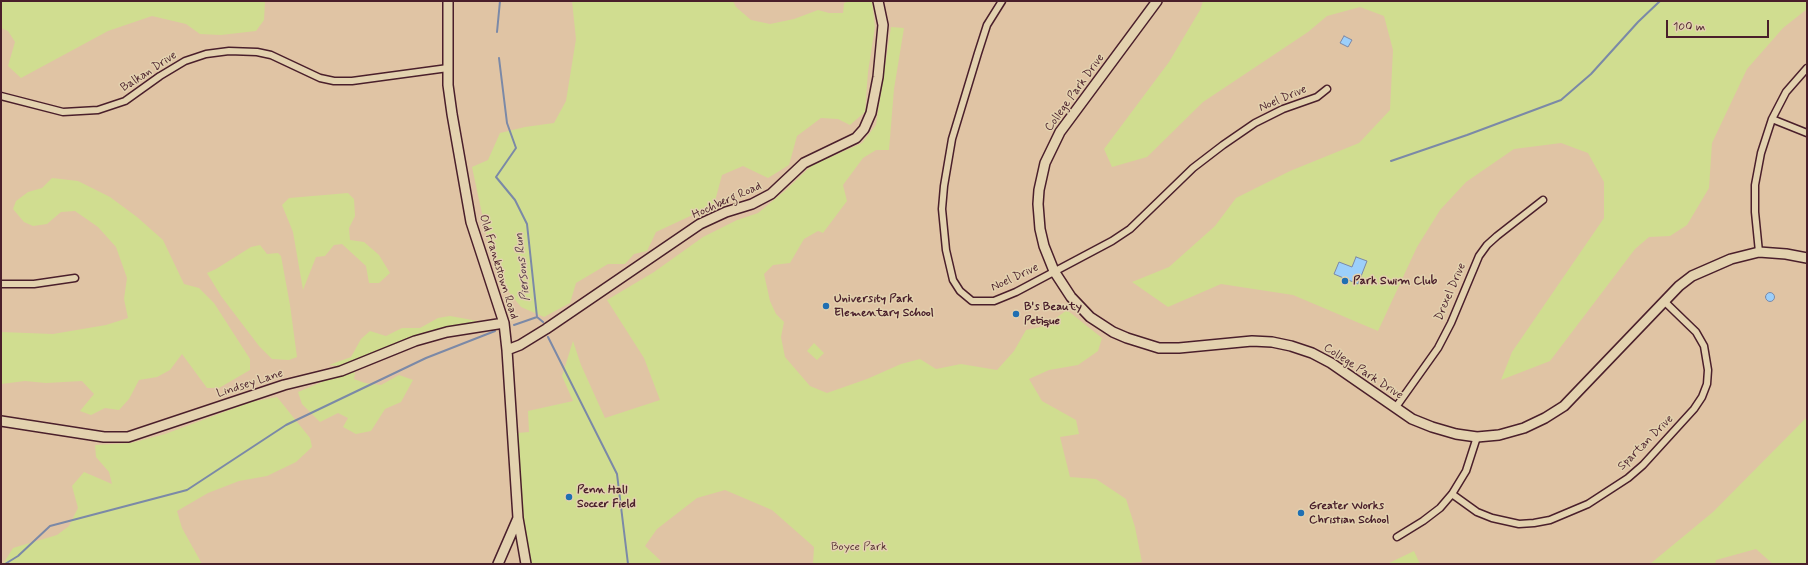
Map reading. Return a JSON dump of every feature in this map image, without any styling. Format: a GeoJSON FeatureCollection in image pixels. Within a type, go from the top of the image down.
{"type":"FeatureCollection","features":[{"type":"Feature","properties":{"kind":"street","name":"Old Frankstown Road"},"geometry":{"type":"LineString","coordinates":[[448,1],[448,85],[452,114],[471,222],[504,323],[518,518],[526,564]]}},
{"type":"Feature","properties":{"kind":"street","name":"Hochberg Road"},"geometry":{"type":"LineString","coordinates":[[507,350],[520,345],[546,329],[700,224],[726,212],[752,204],[771,194],[804,162],[856,138],[864,129],[871,113],[878,77],[883,25],[878,1]]}},
{"type":"Feature","properties":{"kind":"street","name":"Noel Drive"},"geometry":{"type":"LineString","coordinates":[[1002,1],[987,25],[952,139],[944,186],[943,202],[946,250],[953,280],[960,291],[972,301],[994,301],[1016,292],[1112,241],[1130,229],[1193,168],[1235,136],[1254,123],[1283,109],[1317,97],[1327,89]]}},
{"type":"Feature","properties":{"kind":"street","name":"College Park Drive"},"geometry":{"type":"LineString","coordinates":[[1157,1],[1060,132],[1049,153],[1041,177],[1038,204],[1040,229],[1044,246],[1054,271],[1071,297],[1090,317],[1113,332],[1127,338],[1159,348],[1179,348],[1252,341],[1272,342],[1291,346],[1312,353],[1331,363],[1412,419],[1456,434],[1477,437],[1499,435],[1524,428],[1545,418],[1564,406],[1692,276],[1731,258],[1759,252],[1786,254],[1807,258]]}},
{"type":"Feature","properties":{"kind":"street","name":"Balkan Drive"},"geometry":{"type":"LineString","coordinates":[[1,96],[63,112],[98,110],[125,101],[160,76],[185,61],[206,54],[229,51],[257,52],[271,55],[320,78],[334,81],[352,81],[448,68]]}},
{"type":"Feature","properties":{"kind":"street"},"geometry":{"type":"LineString","coordinates":[[1759,252],[1755,212],[1755,184],[1761,153],[1772,120],[1786,92],[1807,68]]}},
{"type":"Feature","properties":{"kind":"street"},"geometry":{"type":"LineString","coordinates":[[1772,120],[1807,133]]}},
{"type":"Feature","properties":{"kind":"street","name":"Drexel Drive"},"geometry":{"type":"LineString","coordinates":[[1396,407],[1438,348],[1451,323],[1479,256],[1487,245],[1497,236],[1543,200]]}},
{"type":"Feature","properties":{"kind":"street"},"geometry":{"type":"LineString","coordinates":[[1,284],[34,284],[75,278]]}},
{"type":"Feature","properties":{"kind":"street","name":"Spartan Drive"},"geometry":{"type":"LineString","coordinates":[[1452,494],[1477,512],[1492,518],[1519,524],[1534,523],[1556,518],[1588,504],[1628,478],[1643,465],[1694,409],[1702,397],[1707,384],[1707,357],[1704,346],[1696,332],[1665,302]]}},
{"type":"Feature","properties":{"kind":"street","name":"Lindsey Lane"},"geometry":{"type":"LineString","coordinates":[[1,421],[104,437],[128,437],[284,385],[341,371],[415,341],[447,332],[504,323]]}},
{"type":"Feature","properties":{"kind":"street"},"geometry":{"type":"LineString","coordinates":[[1397,537],[1423,521],[1440,508],[1452,494],[1466,471],[1477,437]]}},
{"type":"Feature","properties":{"kind":"street"},"geometry":{"type":"LineString","coordinates":[[498,564],[518,518]]}},
{"type":"Feature","properties":{"kind":"green space"},"geometry":{"type":"Polygon","coordinates":[[[1,1],[265,1],[264,20],[256,31],[221,35],[200,34],[186,24],[152,16],[108,31],[21,78],[8,66],[15,42],[8,31],[1,28],[1,1]]]}},
{"type":"Feature","properties":{"kind":"green space"},"geometry":{"type":"Polygon","coordinates":[[[572,1],[733,1],[736,7],[751,20],[770,24],[794,19],[818,10],[829,13],[843,13],[844,3],[850,1],[872,1],[875,27],[868,72],[865,112],[850,125],[838,119],[821,118],[797,136],[789,165],[768,178],[743,166],[722,175],[714,205],[656,232],[647,251],[634,254],[625,264],[608,264],[576,283],[570,303],[544,317],[521,307],[504,286],[487,237],[472,167],[488,160],[500,133],[525,127],[554,123],[566,101],[576,39],[572,1]]]}},
{"type":"Feature","properties":{"kind":"green space"},"geometry":{"type":"Polygon","coordinates":[[[1203,1],[1807,1],[1807,9],[1783,28],[1747,69],[1712,143],[1709,188],[1687,225],[1670,236],[1649,237],[1635,249],[1550,361],[1501,380],[1512,352],[1604,218],[1604,182],[1588,153],[1561,143],[1514,149],[1466,182],[1440,210],[1417,247],[1378,331],[1293,295],[1221,284],[1168,307],[1132,282],[1169,267],[1215,226],[1236,198],[1290,171],[1359,143],[1390,110],[1393,50],[1384,16],[1360,7],[1327,16],[1308,32],[1203,102],[1147,157],[1112,167],[1104,149],[1169,62],[1200,10],[1203,1]]]}},
{"type":"Feature","properties":{"kind":"green space","name":"Boyce Park"},"geometry":{"type":"Polygon","coordinates":[[[891,27],[904,28],[894,89],[889,150],[876,150],[863,158],[843,185],[847,201],[823,233],[818,231],[804,239],[790,263],[773,265],[764,274],[770,301],[776,314],[784,322],[781,337],[785,357],[810,386],[827,393],[867,379],[901,364],[920,359],[936,369],[961,364],[997,370],[1014,351],[1026,330],[1045,326],[1067,310],[1102,338],[1098,351],[1078,365],[1049,370],[1029,379],[1042,401],[1076,420],[1079,434],[1060,437],[1070,477],[1096,479],[1126,499],[1135,527],[1142,562],[1118,564],[813,564],[814,547],[772,510],[725,490],[697,498],[657,529],[645,546],[661,561],[659,564],[529,564],[522,518],[517,433],[529,432],[528,411],[573,401],[562,376],[573,341],[581,365],[605,418],[660,400],[644,358],[607,300],[654,272],[703,237],[737,220],[758,213],[786,190],[811,166],[862,143],[876,125],[891,27]]]}},
{"type":"Feature","properties":{"kind":"green space"},"geometry":{"type":"Polygon","coordinates":[[[52,178],[78,181],[110,197],[137,217],[163,240],[184,284],[199,288],[214,303],[250,359],[250,370],[219,388],[207,388],[182,354],[170,370],[157,377],[139,380],[129,399],[119,410],[105,408],[91,415],[80,411],[94,394],[82,381],[46,383],[25,381],[1,384],[1,332],[53,334],[106,325],[128,318],[124,299],[127,278],[116,247],[98,227],[75,211],[61,212],[47,224],[33,226],[24,222],[13,209],[16,201],[28,192],[42,188],[52,178]]]}},
{"type":"Feature","properties":{"kind":"green space"},"geometry":{"type":"Polygon","coordinates":[[[348,193],[354,199],[355,216],[349,228],[350,240],[364,242],[379,255],[390,273],[379,283],[369,283],[366,266],[342,244],[334,245],[325,256],[316,257],[303,290],[293,232],[282,205],[289,198],[348,193]]]}},
{"type":"Feature","properties":{"kind":"green space"},"geometry":{"type":"Polygon","coordinates":[[[260,245],[267,254],[278,253],[281,256],[290,305],[297,357],[289,360],[272,359],[259,346],[221,296],[207,273],[251,247],[260,245]]]}},
{"type":"Feature","properties":{"kind":"green space"},"geometry":{"type":"Polygon","coordinates":[[[450,316],[478,321],[437,330],[414,337],[343,366],[329,365],[351,357],[361,339],[370,331],[386,336],[402,328],[420,328],[438,318],[450,316]]]}},
{"type":"Feature","properties":{"kind":"green space"},"geometry":{"type":"Polygon","coordinates":[[[814,343],[824,353],[817,360],[807,351],[814,343]]]}},
{"type":"Feature","properties":{"kind":"green space"},"geometry":{"type":"Polygon","coordinates":[[[355,372],[354,379],[365,383],[381,385],[399,375],[413,380],[401,402],[385,409],[371,431],[356,434],[343,427],[348,418],[338,413],[320,422],[302,404],[298,392],[334,377],[355,372]]]}},
{"type":"Feature","properties":{"kind":"green space"},"geometry":{"type":"Polygon","coordinates":[[[277,397],[310,438],[312,447],[296,462],[267,476],[239,481],[208,493],[177,511],[182,528],[202,564],[3,564],[13,548],[57,535],[69,526],[78,508],[72,486],[84,472],[112,484],[109,472],[96,457],[95,445],[131,443],[165,434],[251,402],[277,397]]]}},
{"type":"Feature","properties":{"kind":"green space"},"geometry":{"type":"Polygon","coordinates":[[[1807,417],[1807,564],[1773,564],[1756,549],[1716,560],[1715,564],[1650,564],[1713,512],[1807,417]]]}},
{"type":"Feature","properties":{"kind":"green space"},"geometry":{"type":"Polygon","coordinates":[[[1414,551],[1420,564],[1387,564],[1414,551]]]}},
{"type":"Feature","properties":{"kind":"water"},"geometry":{"type":"Polygon","coordinates":[[[1344,36],[1352,40],[1348,47],[1340,43],[1344,36]]]}},
{"type":"Feature","properties":{"kind":"water"},"geometry":{"type":"Polygon","coordinates":[[[1356,257],[1367,261],[1358,284],[1334,274],[1339,262],[1352,267],[1356,257]]]}},
{"type":"Feature","properties":{"kind":"water"},"geometry":{"type":"Polygon","coordinates":[[[1768,293],[1772,293],[1774,297],[1772,301],[1768,301],[1766,299],[1766,295],[1768,293]]]}},
{"type":"Feature","properties":{"kind":"waterway","name":"Piersons Run"},"geometry":{"type":"LineString","coordinates":[[497,32],[500,1]]}},
{"type":"Feature","properties":{"kind":"waterway"},"geometry":{"type":"LineString","coordinates":[[1391,161],[1561,100],[1591,74],[1638,22],[1660,1]]}},
{"type":"Feature","properties":{"kind":"waterway","name":"Piersons Run"},"geometry":{"type":"LineString","coordinates":[[499,58],[507,123],[516,148],[496,177],[515,200],[527,224],[537,317],[543,322]]}},
{"type":"Feature","properties":{"kind":"waterway"},"geometry":{"type":"LineString","coordinates":[[514,325],[537,317]]}},
{"type":"Feature","properties":{"kind":"waterway"},"geometry":{"type":"LineString","coordinates":[[5,564],[18,556],[50,526],[187,490],[286,425],[426,358],[495,331]]}},
{"type":"Feature","properties":{"kind":"waterway","name":"Piersons Run"},"geometry":{"type":"LineString","coordinates":[[548,337],[617,474],[628,564]]}},
{"type":"Feature","properties":{"kind":"place","name":"Park Swim Club"},"geometry":{"type":"Point","coordinates":[1345,281]}},
{"type":"Feature","properties":{"kind":"place","name":"University Park Elementary School"},"geometry":{"type":"Point","coordinates":[826,306]}},
{"type":"Feature","properties":{"kind":"place","name":"B's Beauty Petique"},"geometry":{"type":"Point","coordinates":[1016,314]}},
{"type":"Feature","properties":{"kind":"place","name":"Penn Hall Soccer Field"},"geometry":{"type":"Point","coordinates":[569,497]}},
{"type":"Feature","properties":{"kind":"place","name":"Greater Works Christian School"},"geometry":{"type":"Point","coordinates":[1301,513]}}]}
